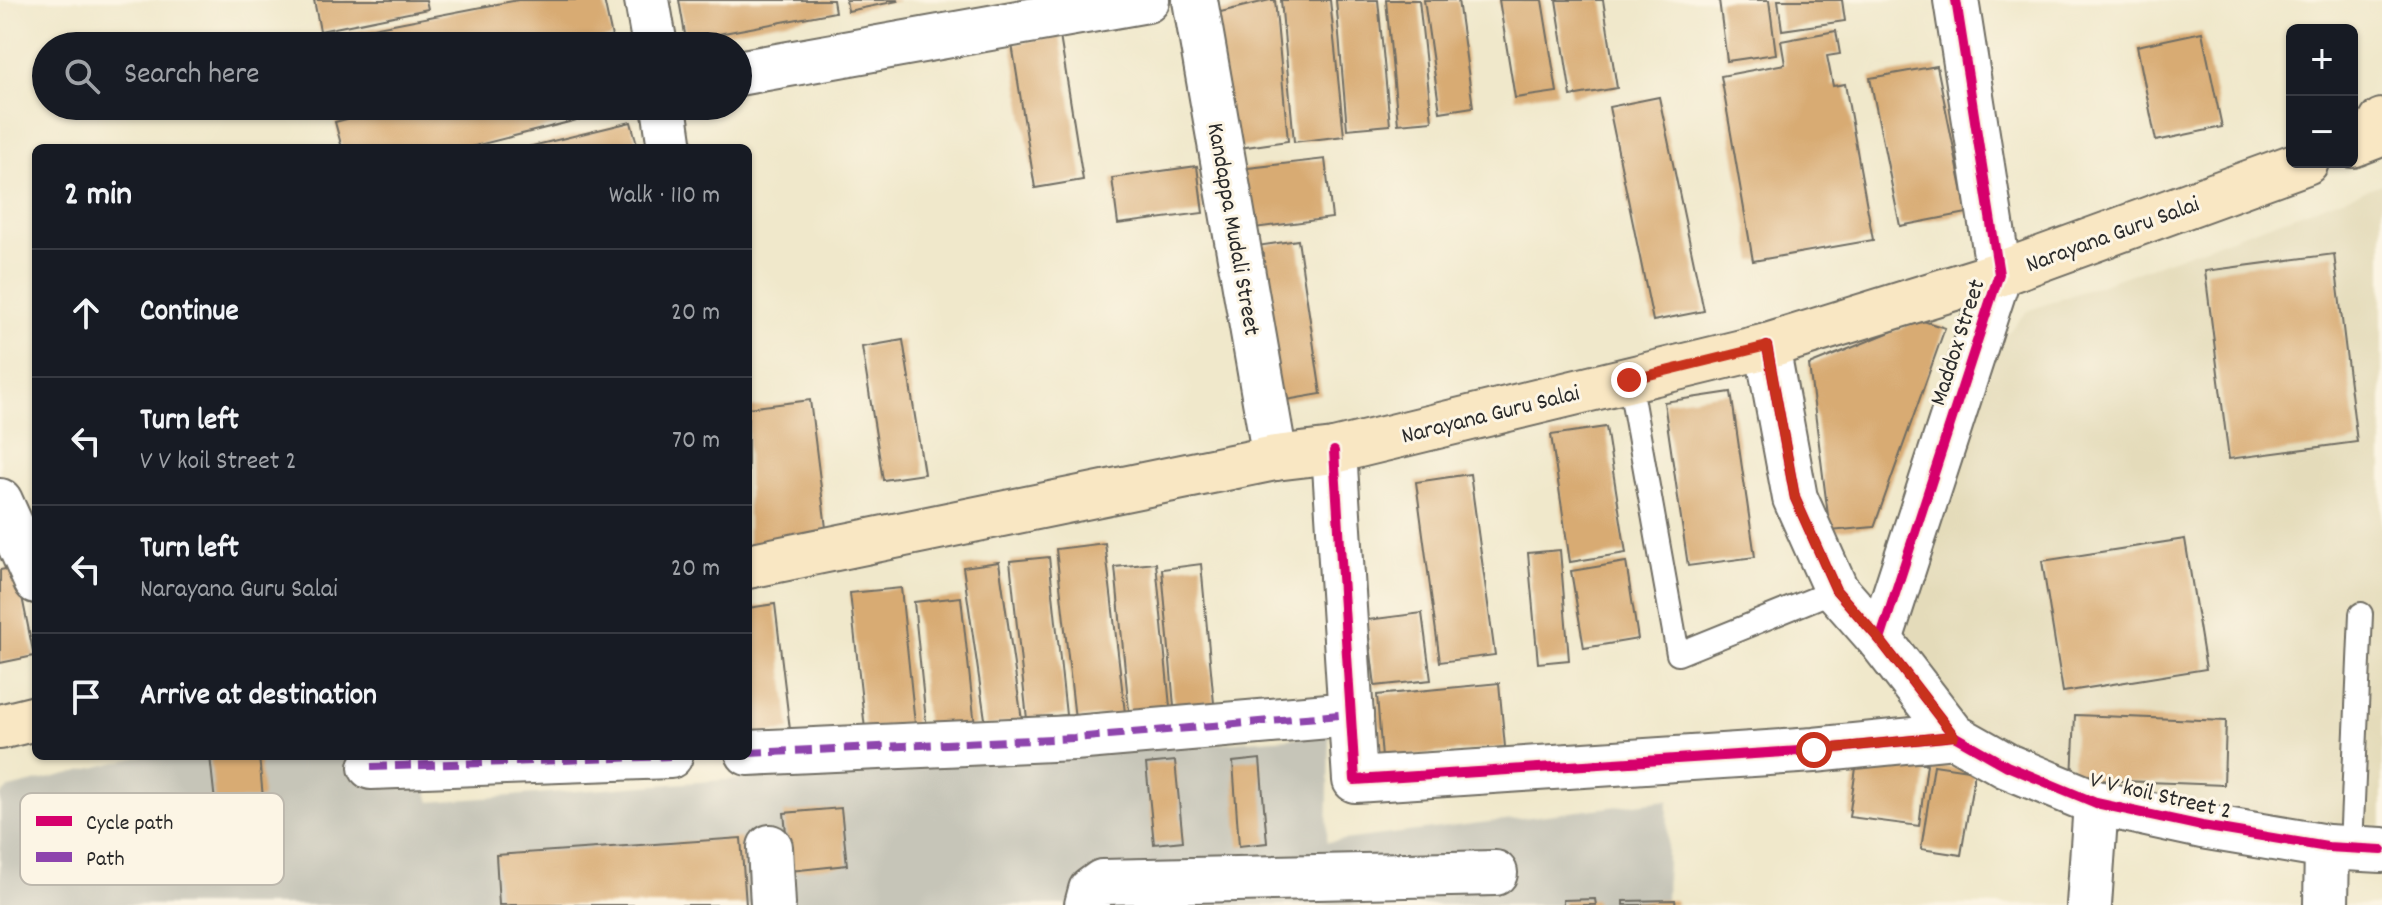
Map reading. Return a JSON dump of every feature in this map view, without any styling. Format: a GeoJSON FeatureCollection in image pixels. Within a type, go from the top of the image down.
{"type":"FeatureCollection","features":[{"type":"Feature","properties":{"kind":"main road","name":"Narayana Guru Salai"},"geometry":{"type":"LineString","coordinates":[[752,565],[1275,458],[1334,451],[1767,346],[1999,274],[2290,168]]}},
{"type":"Feature","properties":{"kind":"main road"},"geometry":{"type":"LineString","coordinates":[[0,727],[32,719]]}},
{"type":"Feature","properties":{"kind":"street"},"geometry":{"type":"LineString","coordinates":[[647,0],[653,32]]}},
{"type":"Feature","properties":{"kind":"street"},"geometry":{"type":"LineString","coordinates":[[752,71],[1147,0]]}},
{"type":"Feature","properties":{"kind":"street","name":"Kandappa Mudali Street"},"geometry":{"type":"LineString","coordinates":[[1195,0],[1275,458]]}},
{"type":"Feature","properties":{"kind":"street","name":"Maddox Street"},"geometry":{"type":"LineString","coordinates":[[1880,640],[1999,274],[1956,0]]}},
{"type":"Feature","properties":{"kind":"street"},"geometry":{"type":"LineString","coordinates":[[666,120],[669,144]]}},
{"type":"Feature","properties":{"kind":"street","name":"V V koil Street 2"},"geometry":{"type":"LineString","coordinates":[[1767,346],[1795,498],[1836,590],[1880,640],[1954,736],[2007,766],[2096,803],[2202,826],[2353,848]]}},
{"type":"Feature","properties":{"kind":"street"},"geometry":{"type":"LineString","coordinates":[[1334,451],[1355,780],[1814,750],[1954,736]]}},
{"type":"Feature","properties":{"kind":"street"},"geometry":{"type":"LineString","coordinates":[[0,501],[32,572]]}},
{"type":"Feature","properties":{"kind":"street"},"geometry":{"type":"LineString","coordinates":[[752,753],[1074,738],[1351,714]]}},
{"type":"Feature","properties":{"kind":"street"},"geometry":{"type":"LineString","coordinates":[[371,767],[561,760]]}},
{"type":"Feature","properties":{"kind":"street"},"geometry":{"type":"LineString","coordinates":[[2089,905],[2096,803]]}},
{"type":"Feature","properties":{"kind":"street"},"geometry":{"type":"LineString","coordinates":[[770,847],[773,905]]}},
{"type":"Feature","properties":{"kind":"street"},"geometry":{"type":"LineString","coordinates":[[2326,905],[2353,848]]}},
{"type":"Feature","properties":{"kind":"street"},"geometry":{"type":"LineString","coordinates":[[1087,905],[1091,890],[1102,882],[1495,873]]}},
{"type":"Feature","properties":{"kind":"lane"},"geometry":{"type":"LineString","coordinates":[[1629,380],[1678,654],[1836,590]]}},
{"type":"Feature","properties":{"kind":"lane"},"geometry":{"type":"LineString","coordinates":[[2353,848],[2361,614]]}},
{"type":"Feature","properties":{"kind":"shaded area"},"geometry":{"type":"Polygon","coordinates":[[[2382,184],[2382,825],[2285,822],[2066,786],[1947,717],[1898,620],[2001,340],[2027,311],[2382,184]]]}},
{"type":"Feature","properties":{"kind":"shaded area"},"geometry":{"type":"Polygon","coordinates":[[[1329,735],[1327,842],[1668,800],[1666,905],[0,905],[0,796],[9,788],[126,760],[417,760],[430,802],[1329,735]]]}},
{"type":"Feature","properties":{"kind":"building"},"geometry":{"type":"Polygon","coordinates":[[[314,0],[426,0],[428,9],[320,31],[314,0]]]}},
{"type":"Feature","properties":{"kind":"building"},"geometry":{"type":"Polygon","coordinates":[[[518,0],[604,0],[611,32],[352,32],[518,0]]]}},
{"type":"Feature","properties":{"kind":"building"},"geometry":{"type":"Polygon","coordinates":[[[679,0],[833,0],[835,12],[729,32],[685,32],[679,0]]]}},
{"type":"Feature","properties":{"kind":"building"},"geometry":{"type":"Polygon","coordinates":[[[846,0],[897,0],[898,1],[848,11],[846,0]]]}},
{"type":"Feature","properties":{"kind":"building"},"geometry":{"type":"Polygon","coordinates":[[[1275,0],[1288,141],[1225,150],[1208,15],[1275,0]]]}},
{"type":"Feature","properties":{"kind":"building"},"geometry":{"type":"Polygon","coordinates":[[[1281,0],[1330,0],[1344,136],[1294,142],[1281,0]]]}},
{"type":"Feature","properties":{"kind":"building"},"geometry":{"type":"Polygon","coordinates":[[[1336,0],[1378,0],[1390,125],[1347,129],[1336,0]]]}},
{"type":"Feature","properties":{"kind":"building"},"geometry":{"type":"Polygon","coordinates":[[[1386,0],[1419,0],[1432,121],[1398,124],[1386,0]]]}},
{"type":"Feature","properties":{"kind":"building"},"geometry":{"type":"Polygon","coordinates":[[[1424,0],[1458,0],[1473,107],[1440,112],[1424,0]]]}},
{"type":"Feature","properties":{"kind":"building"},"geometry":{"type":"Polygon","coordinates":[[[1499,0],[1542,0],[1557,92],[1515,98],[1499,0]]]}},
{"type":"Feature","properties":{"kind":"building"},"geometry":{"type":"Polygon","coordinates":[[[1556,0],[1603,0],[1617,88],[1571,96],[1556,0]]]}},
{"type":"Feature","properties":{"kind":"building"},"geometry":{"type":"Polygon","coordinates":[[[1719,0],[1769,0],[1776,54],[1727,61],[1719,0]]]}},
{"type":"Feature","properties":{"kind":"building"},"geometry":{"type":"Polygon","coordinates":[[[1778,0],[1842,0],[1845,21],[1782,30],[1778,0]]]}},
{"type":"Feature","properties":{"kind":"building"},"geometry":{"type":"Polygon","coordinates":[[[1836,31],[1840,54],[1827,56],[1833,86],[1845,84],[1873,240],[1753,261],[1721,76],[1785,64],[1781,41],[1836,31]]]}},
{"type":"Feature","properties":{"kind":"building"},"geometry":{"type":"Polygon","coordinates":[[[2202,32],[2222,127],[2156,141],[2137,46],[2202,32]]]}},
{"type":"Feature","properties":{"kind":"building"},"geometry":{"type":"Polygon","coordinates":[[[1060,36],[1083,180],[1035,188],[1012,44],[1060,36]]]}},
{"type":"Feature","properties":{"kind":"building"},"geometry":{"type":"Polygon","coordinates":[[[1937,66],[1967,213],[1900,226],[1870,78],[1937,66]]]}},
{"type":"Feature","properties":{"kind":"building"},"geometry":{"type":"Polygon","coordinates":[[[1659,97],[1704,311],[1653,321],[1609,107],[1659,97]]]}},
{"type":"Feature","properties":{"kind":"building"},"geometry":{"type":"Polygon","coordinates":[[[577,120],[483,144],[341,144],[335,122],[577,120]]]}},
{"type":"Feature","properties":{"kind":"building"},"geometry":{"type":"Polygon","coordinates":[[[631,122],[637,144],[540,144],[631,122]]]}},
{"type":"Feature","properties":{"kind":"building"},"geometry":{"type":"Polygon","coordinates":[[[1325,159],[1332,218],[1239,230],[1231,170],[1325,159]]]}},
{"type":"Feature","properties":{"kind":"building"},"geometry":{"type":"Polygon","coordinates":[[[1197,166],[1203,213],[1118,224],[1112,178],[1197,166]]]}},
{"type":"Feature","properties":{"kind":"building"},"geometry":{"type":"Polygon","coordinates":[[[1298,240],[1321,394],[1274,402],[1250,247],[1298,240]]]}},
{"type":"Feature","properties":{"kind":"building"},"geometry":{"type":"Polygon","coordinates":[[[2334,254],[2357,442],[2229,459],[2205,271],[2334,254]]]}},
{"type":"Feature","properties":{"kind":"building"},"geometry":{"type":"Polygon","coordinates":[[[1920,320],[1945,328],[1874,527],[1830,531],[1809,365],[1920,320]]]}},
{"type":"Feature","properties":{"kind":"building"},"geometry":{"type":"Polygon","coordinates":[[[903,340],[924,474],[883,480],[862,347],[903,340]]]}},
{"type":"Feature","properties":{"kind":"building"},"geometry":{"type":"Polygon","coordinates":[[[1731,392],[1755,557],[1688,566],[1664,402],[1731,392]]]}},
{"type":"Feature","properties":{"kind":"building"},"geometry":{"type":"Polygon","coordinates":[[[810,400],[827,536],[752,545],[752,407],[810,400]]]}},
{"type":"Feature","properties":{"kind":"building"},"geometry":{"type":"Polygon","coordinates":[[[1606,427],[1626,553],[1570,562],[1551,435],[1606,427]]]}},
{"type":"Feature","properties":{"kind":"building"},"geometry":{"type":"Polygon","coordinates":[[[1470,474],[1495,655],[1440,662],[1416,482],[1470,474]]]}},
{"type":"Feature","properties":{"kind":"building"},"geometry":{"type":"Polygon","coordinates":[[[2185,539],[2206,669],[2063,692],[2042,561],[2185,539]]]}},
{"type":"Feature","properties":{"kind":"building"},"geometry":{"type":"Polygon","coordinates":[[[1105,543],[1125,713],[1075,719],[1056,549],[1105,543]]]}},
{"type":"Feature","properties":{"kind":"building"},"geometry":{"type":"Polygon","coordinates":[[[1560,550],[1569,660],[1538,663],[1528,553],[1560,550]]]}},
{"type":"Feature","properties":{"kind":"building"},"geometry":{"type":"Polygon","coordinates":[[[1049,557],[1066,715],[1027,719],[1010,561],[1049,557]]]}},
{"type":"Feature","properties":{"kind":"building"},"geometry":{"type":"Polygon","coordinates":[[[999,562],[1022,720],[986,726],[963,567],[999,562]]]}},
{"type":"Feature","properties":{"kind":"building"},"geometry":{"type":"Polygon","coordinates":[[[1626,562],[1638,639],[1584,648],[1571,571],[1626,562]]]}},
{"type":"Feature","properties":{"kind":"building"},"geometry":{"type":"Polygon","coordinates":[[[1156,563],[1171,717],[1130,721],[1115,567],[1156,563]]]}},
{"type":"Feature","properties":{"kind":"building"},"geometry":{"type":"Polygon","coordinates":[[[1201,564],[1215,714],[1175,718],[1162,569],[1201,564]]]}},
{"type":"Feature","properties":{"kind":"building"},"geometry":{"type":"Polygon","coordinates":[[[16,567],[32,656],[0,663],[0,570],[16,567]]]}},
{"type":"Feature","properties":{"kind":"building"},"geometry":{"type":"Polygon","coordinates":[[[901,588],[915,724],[865,729],[850,593],[901,588]]]}},
{"type":"Feature","properties":{"kind":"building"},"geometry":{"type":"Polygon","coordinates":[[[961,597],[975,726],[927,731],[914,602],[961,597]]]}},
{"type":"Feature","properties":{"kind":"building"},"geometry":{"type":"Polygon","coordinates":[[[775,604],[790,730],[752,735],[752,607],[775,604]]]}},
{"type":"Feature","properties":{"kind":"building"},"geometry":{"type":"Polygon","coordinates":[[[1422,613],[1431,680],[1375,686],[1367,620],[1422,613]]]}},
{"type":"Feature","properties":{"kind":"building"},"geometry":{"type":"Polygon","coordinates":[[[1499,683],[1505,747],[1382,758],[1377,695],[1499,683]]]}},
{"type":"Feature","properties":{"kind":"building"},"geometry":{"type":"Polygon","coordinates":[[[2075,715],[2226,721],[2224,785],[2072,779],[2075,715]]]}},
{"type":"Feature","properties":{"kind":"building"},"geometry":{"type":"Polygon","coordinates":[[[1858,754],[1927,764],[1919,826],[1849,817],[1858,754]]]}},
{"type":"Feature","properties":{"kind":"building"},"geometry":{"type":"Polygon","coordinates":[[[1260,759],[1267,843],[1239,846],[1233,762],[1260,759]]]}},
{"type":"Feature","properties":{"kind":"building"},"geometry":{"type":"Polygon","coordinates":[[[210,760],[259,760],[263,793],[214,793],[210,760]]]}},
{"type":"Feature","properties":{"kind":"building"},"geometry":{"type":"Polygon","coordinates":[[[1175,761],[1183,841],[1154,844],[1146,764],[1175,761]]]}},
{"type":"Feature","properties":{"kind":"building"},"geometry":{"type":"Polygon","coordinates":[[[1934,765],[1975,771],[1961,855],[1921,849],[1934,765]]]}},
{"type":"Feature","properties":{"kind":"building"},"geometry":{"type":"Polygon","coordinates":[[[841,808],[847,865],[790,871],[784,813],[841,808]]]}},
{"type":"Feature","properties":{"kind":"building"},"geometry":{"type":"Polygon","coordinates":[[[741,838],[746,905],[499,905],[496,855],[741,838]]]}},
{"type":"Feature","properties":{"kind":"building"},"geometry":{"type":"Polygon","coordinates":[[[1595,899],[1596,905],[1563,905],[1563,900],[1595,899]]]}},
{"type":"Feature","properties":{"kind":"building"},"geometry":{"type":"Polygon","coordinates":[[[1675,900],[1676,905],[1623,905],[1623,901],[1675,900]]]}},
{"type":"Feature","properties":{"kind":"marked path"},"geometry":{"type":"LineString","coordinates":[[752,753],[1074,738],[1351,714]]}},
{"type":"Feature","properties":{"kind":"marked path"},"geometry":{"type":"LineString","coordinates":[[371,767],[561,760]]}},
{"type":"Feature","properties":{"kind":"cycle path"},"geometry":{"type":"LineString","coordinates":[[1880,640],[1999,274],[1956,0]]}},
{"type":"Feature","properties":{"kind":"cycle path"},"geometry":{"type":"LineString","coordinates":[[1767,346],[1795,498],[1836,590],[1880,640],[1954,736],[2007,766],[2096,803],[2202,826],[2327,847],[2382,850]]}},
{"type":"Feature","properties":{"kind":"cycle path"},"geometry":{"type":"LineString","coordinates":[[1334,451],[1355,780],[1814,750],[1954,736]]}},
{"type":"Feature","properties":{"kind":"route"},"geometry":{"type":"LineString","coordinates":[[1629,380],[1767,346],[1795,498],[1836,590],[1880,640],[1954,736],[1814,750]]}}]}
